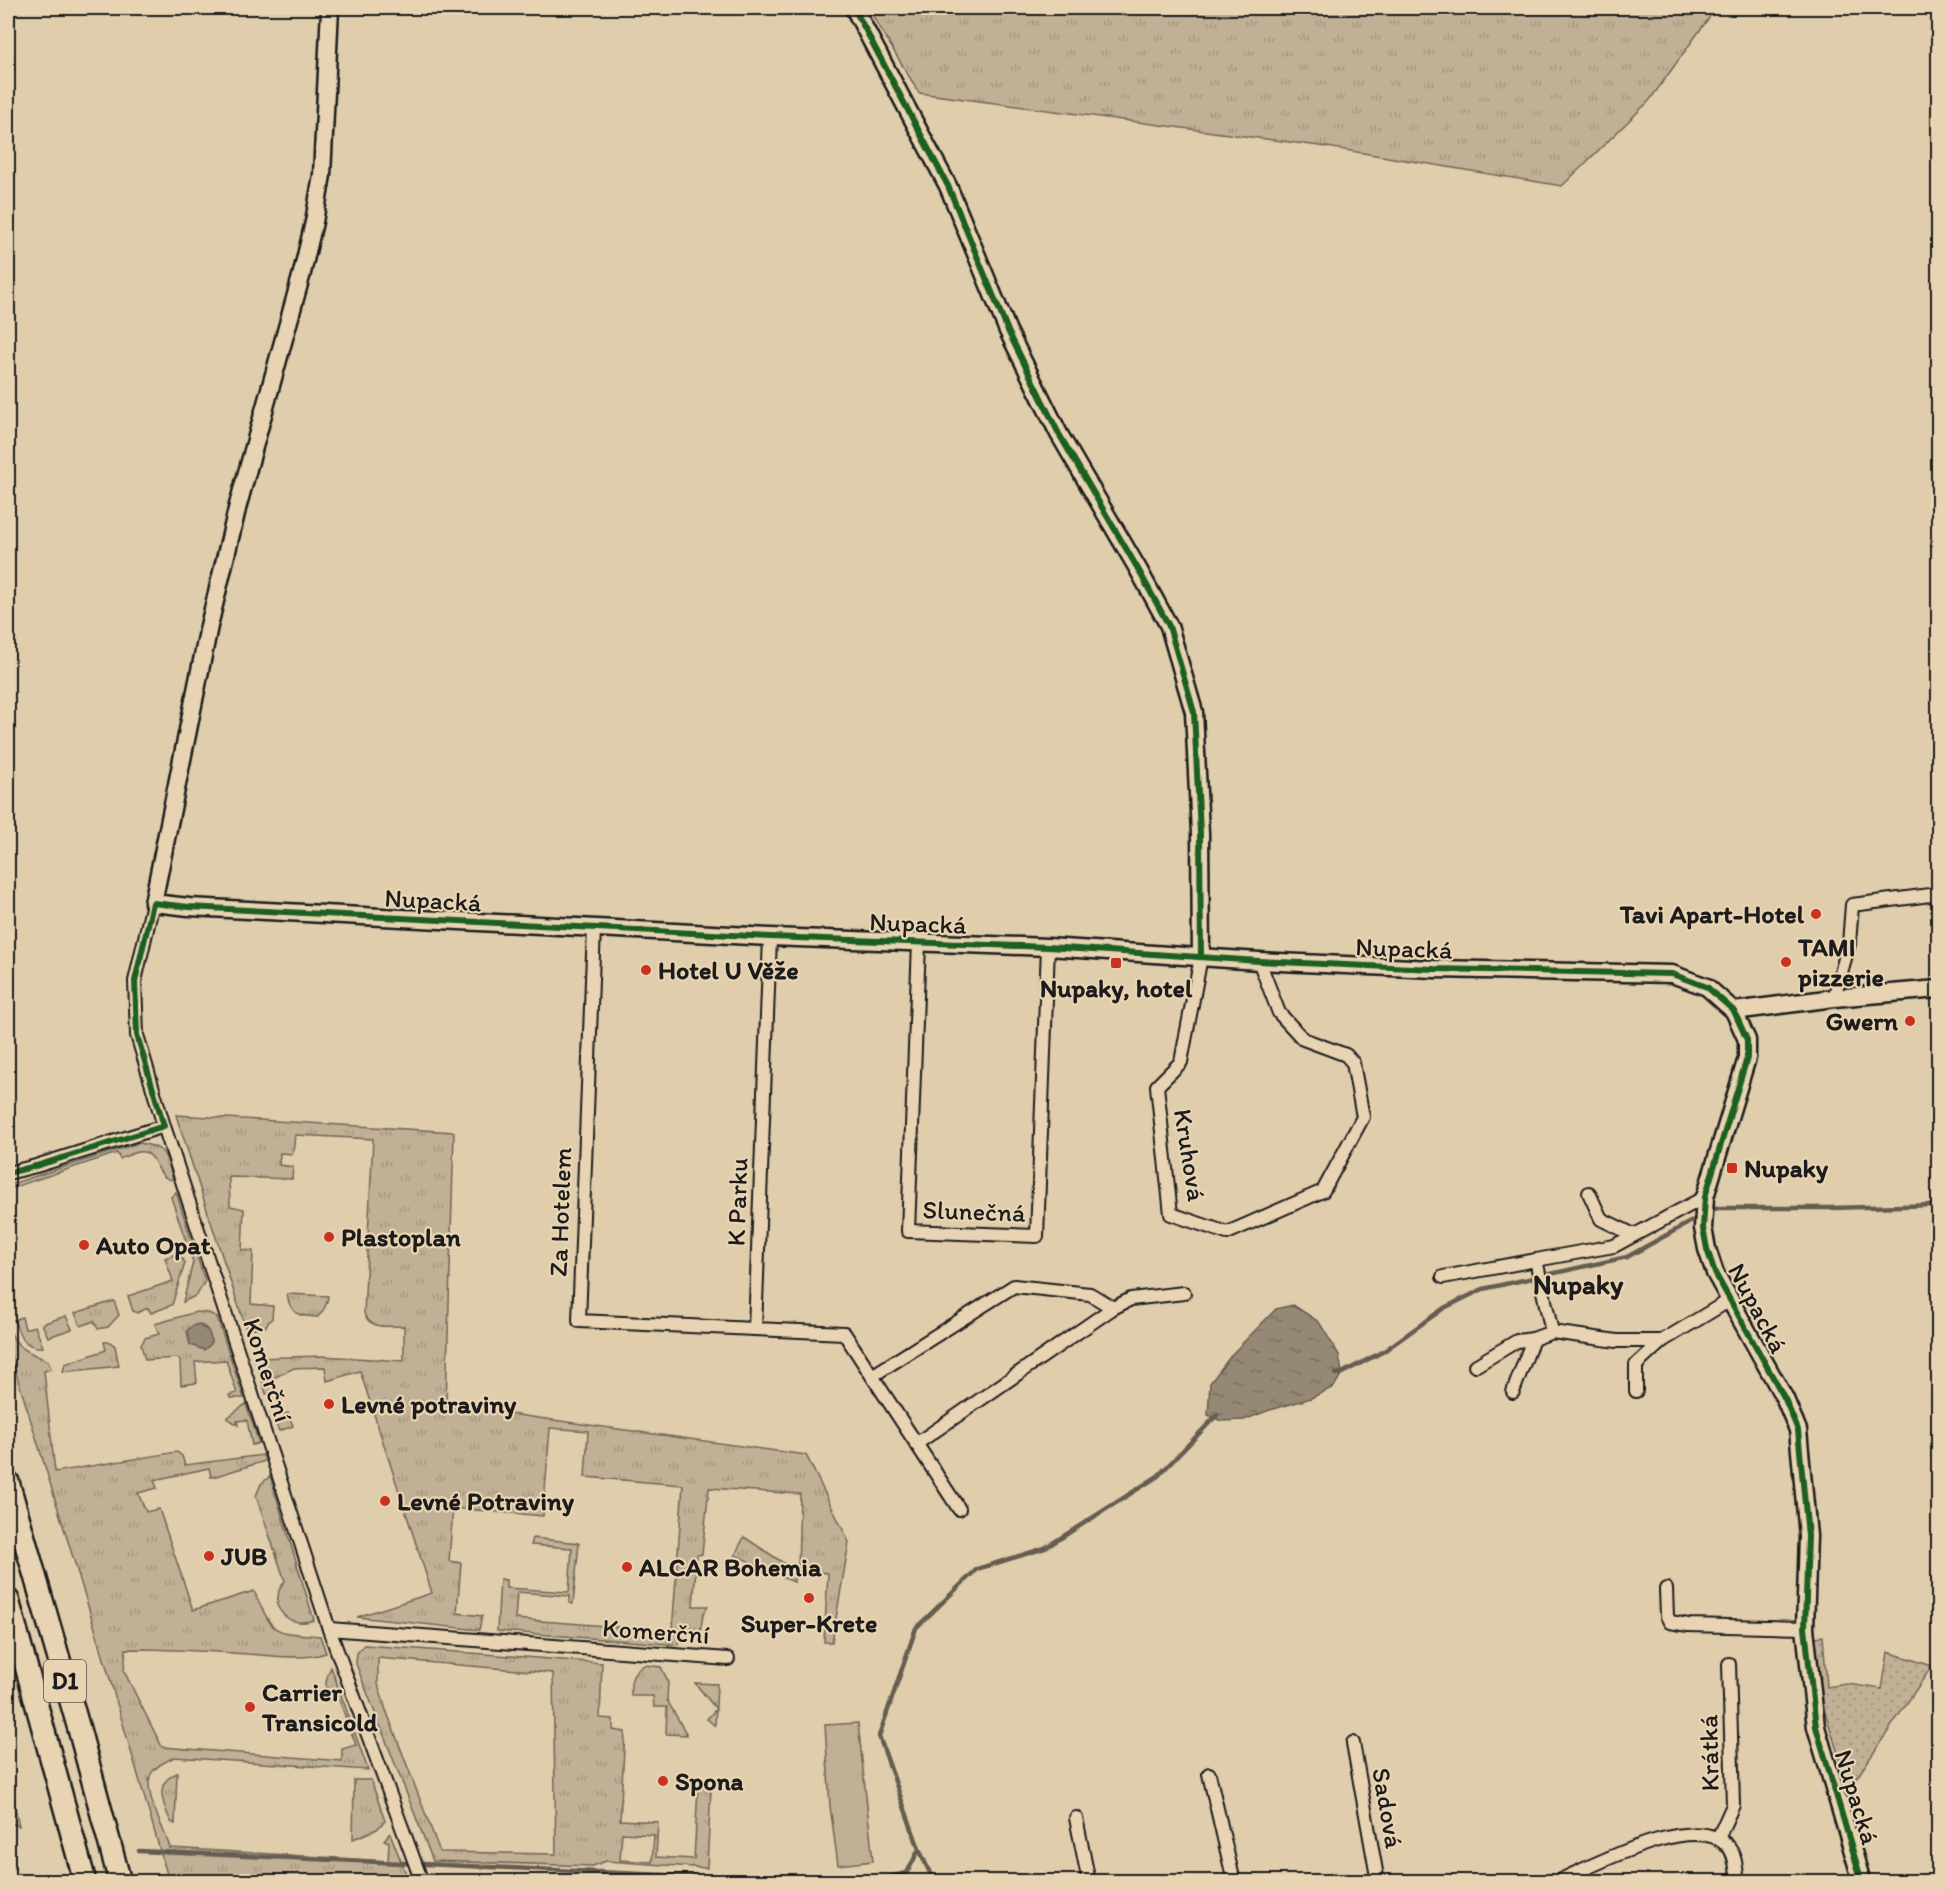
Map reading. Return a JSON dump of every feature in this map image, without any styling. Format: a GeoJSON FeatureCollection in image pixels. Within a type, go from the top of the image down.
{"type":"FeatureCollection","features":[{"type":"Feature","properties":{"kind":"highway","name":"D1"},"geometry":{"type":"LineString","coordinates":[[8,1482],[120,1881]]}},
{"type":"Feature","properties":{"kind":"highway","name":"D1"},"geometry":{"type":"LineString","coordinates":[[8,1600],[85,1881]]}},
{"type":"Feature","properties":{"kind":"street"},"geometry":{"type":"LineString","coordinates":[[153,903],[209,626],[235,516],[314,222],[322,175],[330,8]]}},
{"type":"Feature","properties":{"kind":"street"},"geometry":{"type":"LineString","coordinates":[[854,8],[948,186],[1008,331],[1059,434],[1169,626],[1194,712],[1200,833],[1201,957]]}},
{"type":"Feature","properties":{"kind":"street"},"geometry":{"type":"LineString","coordinates":[[1834,998],[1849,944],[1852,905],[1938,894]]}},
{"type":"Feature","properties":{"kind":"street","name":"Nupacká"},"geometry":{"type":"LineString","coordinates":[[153,903],[189,907],[770,937],[1048,947],[1259,961],[1434,969],[1672,974],[1707,987],[1734,1011],[1746,1040],[1747,1058],[1704,1202],[1703,1228],[1707,1250],[1715,1273],[1785,1399],[1798,1431],[1808,1536],[1805,1628],[1816,1727],[1862,1881]]}},
{"type":"Feature","properties":{"kind":"street","name":"Komerční"},"geometry":{"type":"LineString","coordinates":[[153,903],[135,981],[137,1035],[164,1126],[329,1629],[422,1881]]}},
{"type":"Feature","properties":{"kind":"street","name":"Za Hotelem"},"geometry":{"type":"LineString","coordinates":[[594,928],[579,1321],[755,1329]]}},
{"type":"Feature","properties":{"kind":"street","name":"K Parku"},"geometry":{"type":"LineString","coordinates":[[755,1329],[770,937]]}},
{"type":"Feature","properties":{"kind":"street","name":"Slunečná"},"geometry":{"type":"LineString","coordinates":[[919,943],[908,1231],[1037,1236],[1048,947]]}},
{"type":"Feature","properties":{"kind":"street","name":"Kruhová"},"geometry":{"type":"LineString","coordinates":[[1201,957],[1181,1062],[1157,1086],[1171,1214],[1227,1233],[1323,1191],[1363,1117],[1353,1063],[1346,1055],[1303,1039],[1279,1013],[1259,961]]}},
{"type":"Feature","properties":{"kind":"street"},"geometry":{"type":"LineString","coordinates":[[1734,1011],[1834,998],[1938,989]]}},
{"type":"Feature","properties":{"kind":"street"},"geometry":{"type":"LineString","coordinates":[[8,1173],[164,1126]]}},
{"type":"Feature","properties":{"kind":"street"},"geometry":{"type":"LineString","coordinates":[[1589,1194],[1601,1219],[1634,1235]]}},
{"type":"Feature","properties":{"kind":"street"},"geometry":{"type":"LineString","coordinates":[[1443,1277],[1537,1264],[1614,1246],[1704,1202]]}},
{"type":"Feature","properties":{"kind":"street"},"geometry":{"type":"LineString","coordinates":[[1537,1264],[1552,1332]]}},
{"type":"Feature","properties":{"kind":"street"},"geometry":{"type":"LineString","coordinates":[[872,1376],[1014,1286],[1090,1294],[1113,1308]]}},
{"type":"Feature","properties":{"kind":"street"},"geometry":{"type":"LineString","coordinates":[[916,1444],[1113,1308],[1131,1299],[1184,1293]]}},
{"type":"Feature","properties":{"kind":"street"},"geometry":{"type":"LineString","coordinates":[[1636,1391],[1636,1365],[1662,1341],[1730,1300]]}},
{"type":"Feature","properties":{"kind":"street"},"geometry":{"type":"LineString","coordinates":[[755,1329],[844,1333],[959,1509]]}},
{"type":"Feature","properties":{"kind":"street"},"geometry":{"type":"LineString","coordinates":[[1475,1366],[1517,1341],[1533,1339],[1552,1332],[1617,1341],[1662,1341]]}},
{"type":"Feature","properties":{"kind":"street"},"geometry":{"type":"LineString","coordinates":[[1514,1392],[1533,1339]]}},
{"type":"Feature","properties":{"kind":"street"},"geometry":{"type":"LineString","coordinates":[[1666,1589],[1667,1616],[1670,1622],[1688,1625],[1805,1628]]}},
{"type":"Feature","properties":{"kind":"street","name":"Komerční"},"geometry":{"type":"LineString","coordinates":[[329,1629],[728,1659]]}},
{"type":"Feature","properties":{"kind":"street","name":"Krátká"},"geometry":{"type":"LineString","coordinates":[[1719,1838],[1733,1804],[1729,1664]]}},
{"type":"Feature","properties":{"kind":"street","name":"Sadová"},"geometry":{"type":"LineString","coordinates":[[1353,1743],[1378,1881]]}},
{"type":"Feature","properties":{"kind":"street"},"geometry":{"type":"LineString","coordinates":[[1209,1774],[1234,1881]]}},
{"type":"Feature","properties":{"kind":"street"},"geometry":{"type":"LineString","coordinates":[[1076,1818],[1089,1881]]}},
{"type":"Feature","properties":{"kind":"street"},"geometry":{"type":"LineString","coordinates":[[1556,1881],[1650,1840],[1700,1833],[1719,1838],[1730,1848],[1738,1881]]}},
{"type":"Feature","properties":{"kind":"green space"},"geometry":{"type":"Polygon","coordinates":[[[868,8],[1716,8],[1649,101],[1562,186],[1327,147],[919,93],[868,8]]]}},
{"type":"Feature","properties":{"kind":"green space"},"geometry":{"type":"Polygon","coordinates":[[[176,1115],[454,1132],[446,1405],[806,1455],[849,1542],[832,1642],[824,1642],[828,1573],[798,1570],[800,1494],[709,1488],[702,1554],[697,1555],[693,1606],[708,1606],[703,1615],[700,1633],[680,1632],[679,1645],[497,1631],[500,1579],[506,1580],[506,1588],[569,1592],[572,1548],[531,1545],[533,1538],[579,1543],[573,1604],[569,1603],[570,1596],[517,1592],[515,1619],[672,1631],[683,1485],[585,1477],[588,1431],[550,1428],[543,1516],[453,1508],[449,1561],[461,1563],[457,1613],[482,1616],[479,1630],[357,1617],[432,1593],[360,1371],[327,1381],[325,1367],[294,1368],[271,1379],[277,1392],[266,1394],[256,1358],[322,1356],[404,1361],[404,1326],[375,1325],[364,1313],[373,1139],[295,1135],[293,1154],[280,1153],[279,1165],[293,1167],[292,1179],[229,1177],[230,1206],[244,1209],[242,1250],[253,1251],[251,1304],[273,1306],[272,1318],[265,1327],[246,1329],[176,1115]]]}},
{"type":"Feature","properties":{"kind":"green space"},"geometry":{"type":"Polygon","coordinates":[[[139,1143],[155,1147],[164,1154],[173,1180],[162,1175],[153,1159],[145,1152],[138,1152],[120,1159],[117,1153],[11,1188],[8,1193],[8,1185],[139,1143]]]}},
{"type":"Feature","properties":{"kind":"green space"},"geometry":{"type":"Polygon","coordinates":[[[176,1192],[205,1281],[197,1295],[183,1302],[193,1262],[171,1197],[176,1192]]]}},
{"type":"Feature","properties":{"kind":"green space"},"geometry":{"type":"Polygon","coordinates":[[[179,1253],[185,1263],[172,1305],[151,1313],[148,1308],[137,1313],[133,1311],[128,1296],[173,1281],[165,1258],[179,1253]]]}},
{"type":"Feature","properties":{"kind":"green space"},"geometry":{"type":"Polygon","coordinates":[[[287,1294],[328,1296],[325,1307],[318,1317],[296,1313],[290,1306],[287,1294]]]}},
{"type":"Feature","properties":{"kind":"green space"},"geometry":{"type":"Polygon","coordinates":[[[114,1301],[119,1315],[108,1327],[98,1329],[94,1321],[81,1326],[75,1313],[114,1301]]]}},
{"type":"Feature","properties":{"kind":"green space"},"geometry":{"type":"Polygon","coordinates":[[[196,1312],[209,1313],[217,1317],[244,1398],[230,1398],[229,1395],[237,1393],[226,1360],[195,1362],[197,1383],[181,1385],[180,1360],[177,1358],[145,1360],[141,1345],[145,1338],[159,1334],[155,1324],[196,1312]]]}},
{"type":"Feature","properties":{"kind":"green space"},"geometry":{"type":"Polygon","coordinates":[[[66,1316],[72,1329],[48,1337],[42,1324],[66,1316]]]}},
{"type":"Feature","properties":{"kind":"green space"},"geometry":{"type":"Polygon","coordinates":[[[22,1317],[25,1329],[35,1326],[43,1347],[32,1346],[21,1336],[14,1320],[22,1317]]]}},
{"type":"Feature","properties":{"kind":"green space"},"geometry":{"type":"Polygon","coordinates":[[[8,1325],[18,1344],[28,1352],[48,1361],[51,1369],[44,1371],[55,1472],[177,1452],[182,1456],[185,1465],[263,1455],[265,1461],[216,1476],[211,1477],[209,1468],[154,1480],[157,1488],[138,1493],[146,1512],[159,1509],[193,1610],[254,1591],[266,1617],[276,1629],[283,1632],[320,1636],[326,1653],[297,1657],[187,1650],[126,1649],[124,1671],[162,1747],[342,1761],[342,1749],[356,1745],[339,1700],[336,1698],[327,1702],[326,1684],[331,1667],[368,1770],[174,1757],[156,1768],[149,1781],[155,1811],[170,1848],[388,1861],[389,1842],[384,1840],[390,1833],[406,1874],[394,1875],[396,1881],[169,1881],[97,1635],[8,1347],[8,1325]]]}},
{"type":"Feature","properties":{"kind":"green space"},"geometry":{"type":"Polygon","coordinates":[[[104,1342],[110,1342],[115,1346],[119,1366],[63,1372],[65,1364],[106,1350],[104,1342]]]}},
{"type":"Feature","properties":{"kind":"green space"},"geometry":{"type":"Polygon","coordinates":[[[246,1404],[259,1443],[252,1445],[247,1420],[237,1421],[238,1425],[227,1418],[246,1404]]]}},
{"type":"Feature","properties":{"kind":"green space"},"geometry":{"type":"Polygon","coordinates":[[[288,1413],[293,1426],[279,1431],[272,1416],[288,1413]]]}},
{"type":"Feature","properties":{"kind":"green space"},"geometry":{"type":"Polygon","coordinates":[[[270,1476],[314,1620],[297,1622],[288,1619],[277,1605],[279,1590],[285,1581],[256,1496],[261,1484],[270,1476]]]}},
{"type":"Feature","properties":{"kind":"green space"},"geometry":{"type":"Polygon","coordinates":[[[744,1537],[794,1570],[794,1582],[735,1555],[744,1537]]]}},
{"type":"Feature","properties":{"kind":"green space"},"geometry":{"type":"Polygon","coordinates":[[[1823,1636],[1827,1687],[1847,1684],[1882,1689],[1888,1652],[1932,1666],[1854,1782],[1848,1786],[1821,1699],[1815,1637],[1823,1636]]]}},
{"type":"Feature","properties":{"kind":"green space"},"geometry":{"type":"Polygon","coordinates":[[[364,1645],[602,1663],[600,1718],[613,1719],[613,1730],[625,1732],[620,1820],[658,1822],[656,1857],[694,1859],[698,1788],[711,1789],[707,1868],[606,1861],[593,1866],[433,1861],[356,1664],[357,1653],[364,1645]],[[378,1658],[378,1684],[386,1710],[440,1852],[556,1854],[553,1673],[378,1658]],[[622,1833],[620,1860],[652,1862],[654,1835],[622,1833]]]}},
{"type":"Feature","properties":{"kind":"green space"},"geometry":{"type":"Polygon","coordinates":[[[644,1665],[661,1667],[668,1681],[667,1700],[687,1735],[666,1734],[667,1707],[654,1707],[653,1696],[631,1696],[632,1678],[644,1665]]]}},
{"type":"Feature","properties":{"kind":"green space"},"geometry":{"type":"Polygon","coordinates":[[[695,1683],[717,1684],[716,1709],[695,1683]]]}},
{"type":"Feature","properties":{"kind":"green space"},"geometry":{"type":"Polygon","coordinates":[[[716,1709],[715,1726],[707,1719],[716,1709]]]}},
{"type":"Feature","properties":{"kind":"green space"},"geometry":{"type":"Polygon","coordinates":[[[858,1723],[873,1861],[838,1865],[830,1806],[825,1725],[858,1723]]]}},
{"type":"Feature","properties":{"kind":"green space"},"geometry":{"type":"Polygon","coordinates":[[[8,1773],[19,1826],[8,1822],[8,1773]]]}},
{"type":"Feature","properties":{"kind":"green space"},"geometry":{"type":"Polygon","coordinates":[[[177,1773],[175,1824],[171,1822],[165,1808],[162,1788],[170,1777],[177,1773]]]}},
{"type":"Feature","properties":{"kind":"green space"},"geometry":{"type":"Polygon","coordinates":[[[354,1780],[371,1780],[385,1821],[377,1829],[353,1839],[354,1780]]]}},
{"type":"Feature","properties":{"kind":"water"},"geometry":{"type":"Polygon","coordinates":[[[1293,1305],[1319,1322],[1339,1355],[1342,1373],[1334,1387],[1311,1398],[1244,1420],[1221,1421],[1208,1415],[1210,1383],[1233,1353],[1276,1309],[1293,1305]]]}},
{"type":"Feature","properties":{"kind":"water"},"geometry":{"type":"Polygon","coordinates":[[[199,1324],[210,1334],[211,1344],[204,1350],[190,1345],[187,1331],[199,1324]]]}},
{"type":"Feature","properties":{"kind":"waterway"},"geometry":{"type":"LineString","coordinates":[[1708,1212],[1718,1208],[1938,1205]]}},
{"type":"Feature","properties":{"kind":"waterway"},"geometry":{"type":"LineString","coordinates":[[1336,1374],[1384,1351],[1444,1308],[1483,1289],[1627,1257],[1701,1216]]}},
{"type":"Feature","properties":{"kind":"waterway"},"geometry":{"type":"LineString","coordinates":[[865,1882],[907,1873],[919,1849],[879,1736],[916,1628],[977,1569],[1045,1548],[1158,1476],[1217,1415]]}},
{"type":"Feature","properties":{"kind":"waterway"},"geometry":{"type":"LineString","coordinates":[[919,1849],[934,1882]]}},
{"type":"Feature","properties":{"kind":"waterway"},"geometry":{"type":"LineString","coordinates":[[139,1851],[817,1882]]}},
{"type":"Feature","properties":{"kind":"cycle path"},"geometry":{"type":"LineString","coordinates":[[854,8],[948,186],[1008,331],[1059,434],[1169,626],[1194,712],[1200,833],[1201,957]]}},
{"type":"Feature","properties":{"kind":"cycle path"},"geometry":{"type":"LineString","coordinates":[[8,1173],[164,1126],[137,1035],[135,981],[153,903],[189,907],[770,937],[1048,947],[1259,961],[1434,969],[1672,974],[1707,987],[1734,1011],[1747,1040],[1747,1058],[1705,1197],[1703,1228],[1715,1273],[1785,1399],[1798,1430],[1808,1536],[1805,1628],[1816,1727],[1862,1882]]}},
{"type":"Feature","properties":{"kind":"place","name":"Tavi Apart-Hotel"},"geometry":{"type":"Point","coordinates":[1816,914]}},
{"type":"Feature","properties":{"kind":"place","name":"TAMI pizzerie"},"geometry":{"type":"Point","coordinates":[1786,962]}},
{"type":"Feature","properties":{"kind":"place","name":"Nupaky, hotel"},"geometry":{"type":"Point","coordinates":[1116,963]}},
{"type":"Feature","properties":{"kind":"place","name":"Hotel U Věže"},"geometry":{"type":"Point","coordinates":[646,970]}},
{"type":"Feature","properties":{"kind":"place","name":"Gwern"},"geometry":{"type":"Point","coordinates":[1910,1021]}},
{"type":"Feature","properties":{"kind":"place","name":"Nupaky"},"geometry":{"type":"Point","coordinates":[1732,1168]}},
{"type":"Feature","properties":{"kind":"place","name":"Plastoplan"},"geometry":{"type":"Point","coordinates":[329,1237]}},
{"type":"Feature","properties":{"kind":"place","name":"Auto Opat"},"geometry":{"type":"Point","coordinates":[84,1245]}},
{"type":"Feature","properties":{"kind":"place","name":"Levné potraviny"},"geometry":{"type":"Point","coordinates":[329,1404]}},
{"type":"Feature","properties":{"kind":"place","name":"Levné Potraviny"},"geometry":{"type":"Point","coordinates":[385,1501]}},
{"type":"Feature","properties":{"kind":"place","name":"JUB"},"geometry":{"type":"Point","coordinates":[209,1556]}},
{"type":"Feature","properties":{"kind":"place","name":"ALCAR Bohemia"},"geometry":{"type":"Point","coordinates":[627,1567]}},
{"type":"Feature","properties":{"kind":"place","name":"Super-Krete"},"geometry":{"type":"Point","coordinates":[809,1598]}},
{"type":"Feature","properties":{"kind":"place","name":"Carrier Transicold"},"geometry":{"type":"Point","coordinates":[250,1707]}},
{"type":"Feature","properties":{"kind":"place","name":"Spona"},"geometry":{"type":"Point","coordinates":[663,1781]}},
{"type":"Feature","properties":{"kind":"district","name":"Nupaky"},"geometry":{"type":"Point","coordinates":[1578,1284]}}]}
